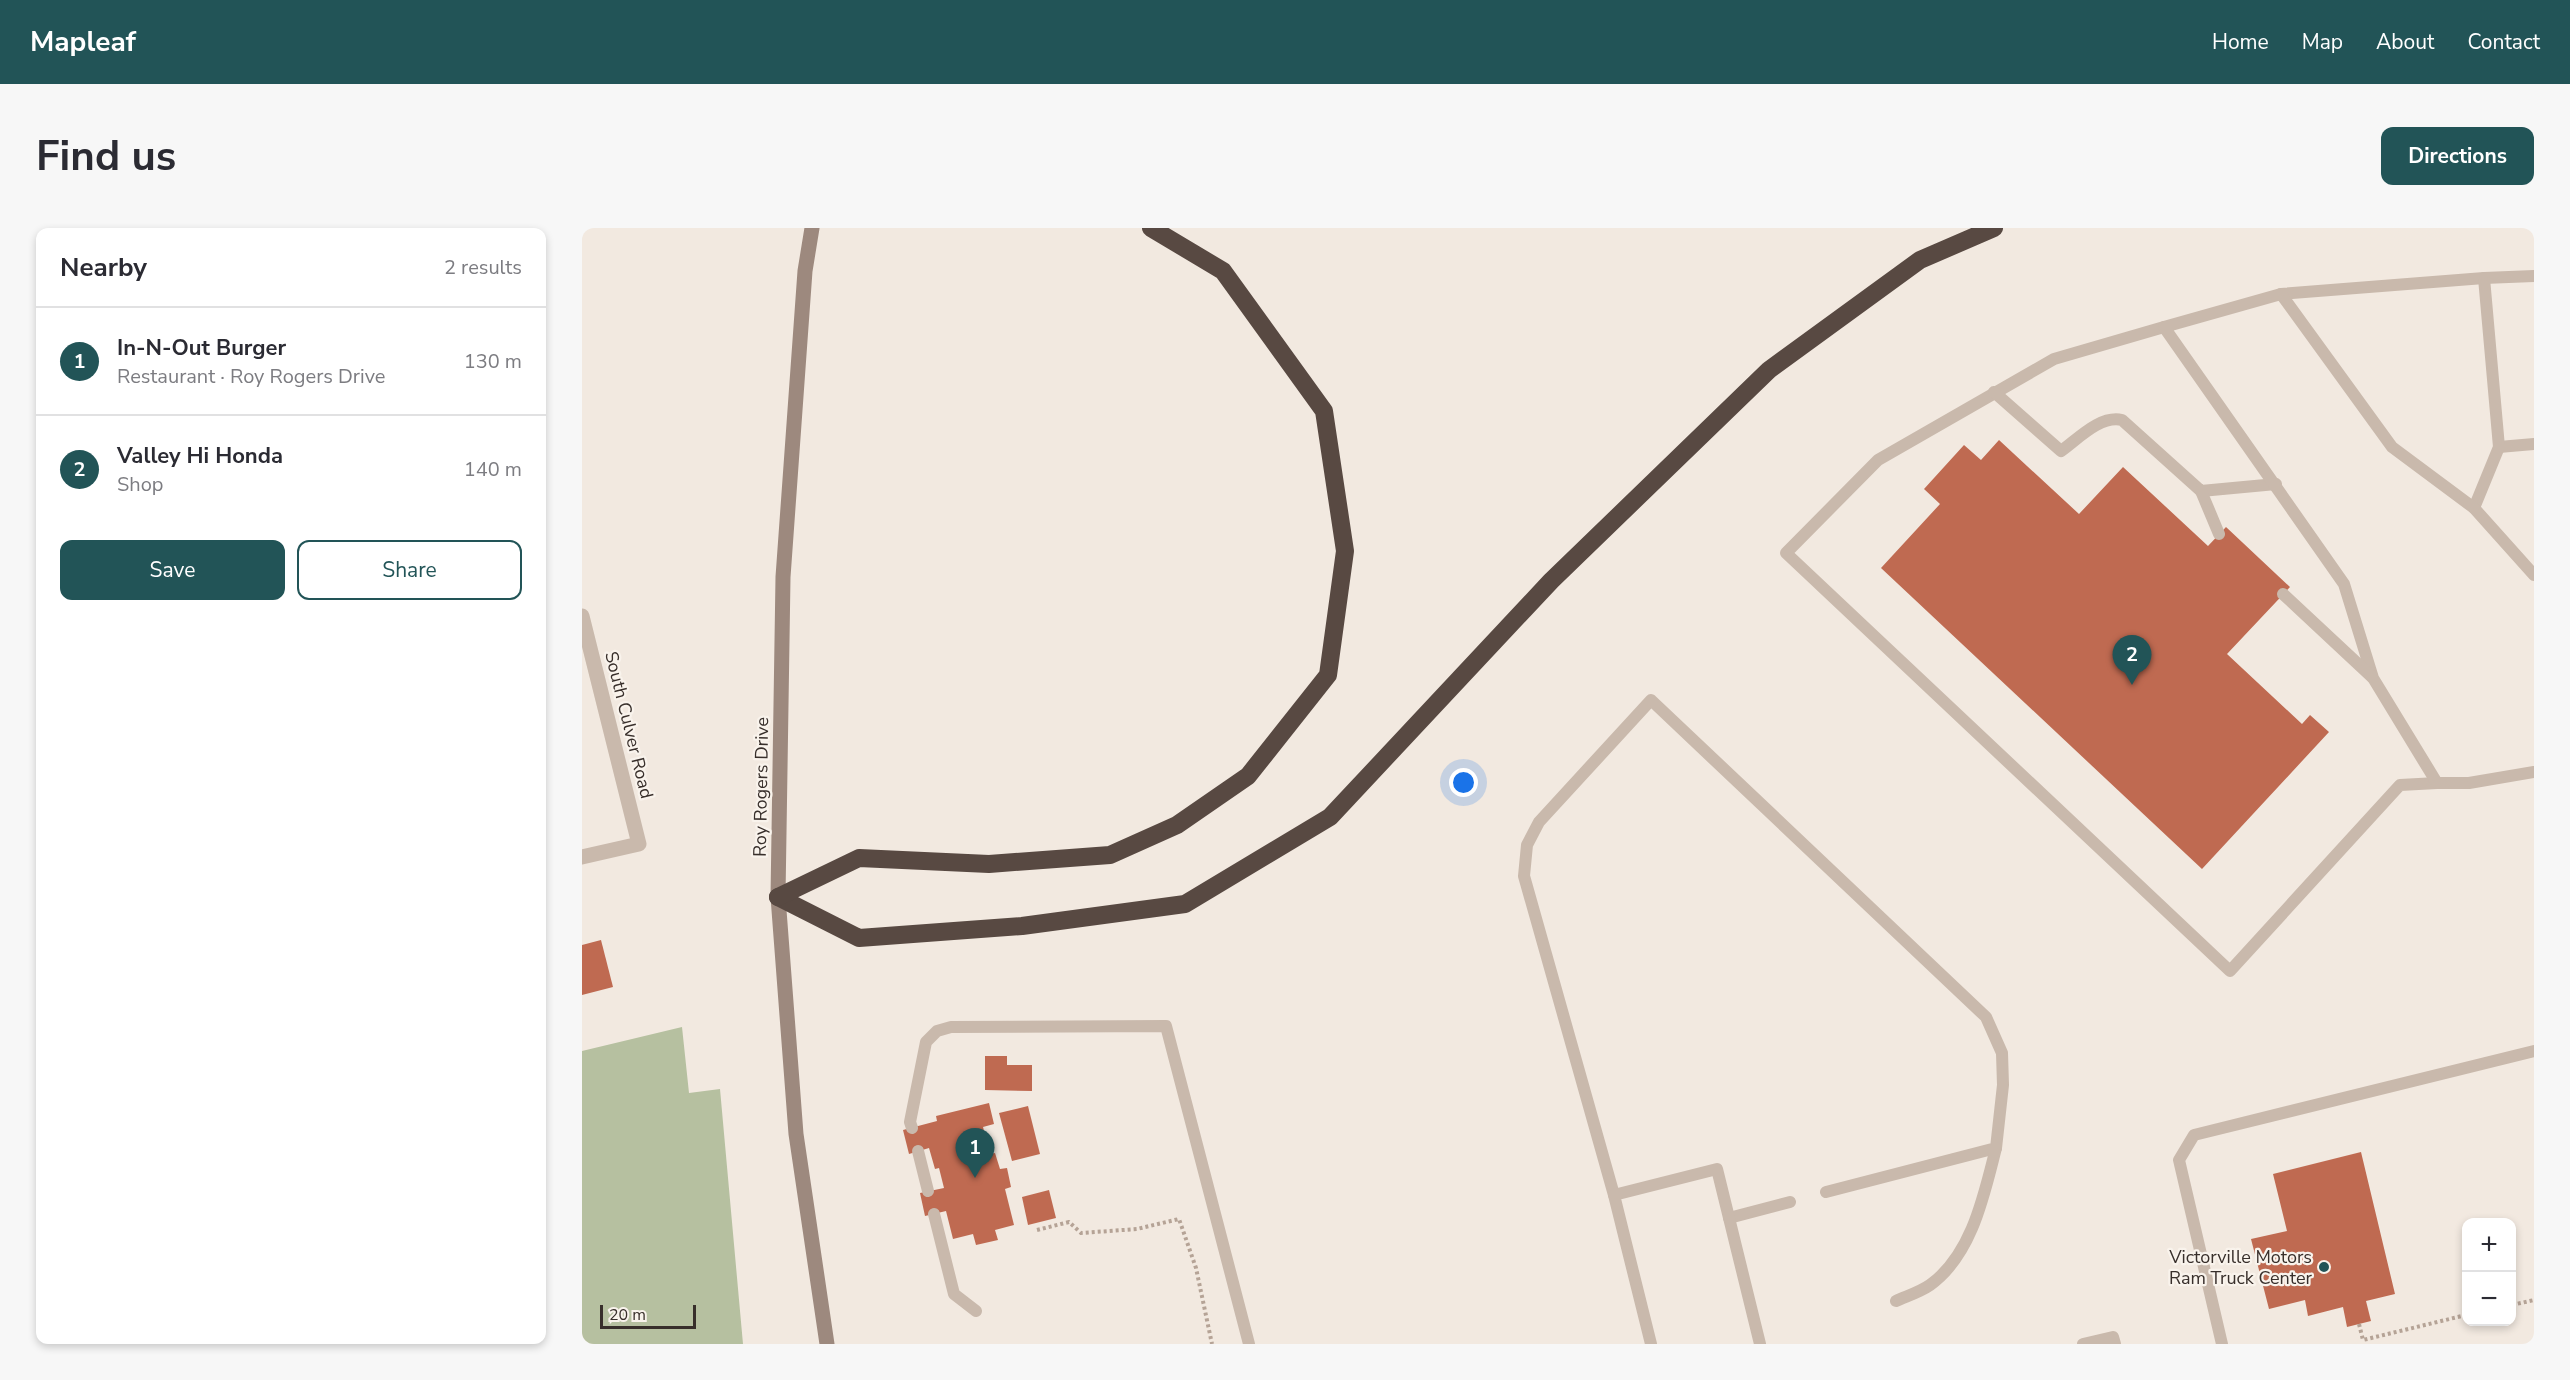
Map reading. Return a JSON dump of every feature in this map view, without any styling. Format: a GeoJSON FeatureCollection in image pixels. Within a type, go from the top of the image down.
{"type":"FeatureCollection","features":[{"type":"Feature","properties":{"kind":"highway"},"geometry":{"type":"LineString","coordinates":[[778,897],[859,858],[989,864],[1110,855],[1177,825],[1248,776],[1328,675],[1346,551],[1324,411],[1223,271],[1151,228]]}},
{"type":"Feature","properties":{"kind":"highway"},"geometry":{"type":"LineString","coordinates":[[778,897],[859,938],[1022,926],[1185,904],[1330,817],[1551,581],[1768,370],[1920,260],[1994,228]]}},
{"type":"Feature","properties":{"kind":"main road","name":"Roy Rogers Drive"},"geometry":{"type":"LineString","coordinates":[[812,228],[805,271],[783,577],[778,897],[796,1134],[827,1344]]}},
{"type":"Feature","properties":{"kind":"street","name":"South Culver Road"},"geometry":{"type":"LineString","coordinates":[[582,616],[639,844],[582,857]]}},
{"type":"Feature","properties":{"kind":"lane"},"geometry":{"type":"LineString","coordinates":[[2534,276],[2281,294],[2054,358],[1878,460],[1786,553],[2230,971],[2400,785],[2469,783],[2534,771]]}},
{"type":"Feature","properties":{"kind":"lane"},"geometry":{"type":"LineString","coordinates":[[2474,508],[2499,447],[2484,278]]}},
{"type":"Feature","properties":{"kind":"lane"},"geometry":{"type":"LineString","coordinates":[[2281,294],[2392,447],[2474,508],[2534,575]]}},
{"type":"Feature","properties":{"kind":"lane"},"geometry":{"type":"LineString","coordinates":[[2164,327],[2344,584],[2373,678],[2437,783]]}},
{"type":"Feature","properties":{"kind":"lane"},"geometry":{"type":"LineString","coordinates":[[1994,392],[2061,451],[2103,421],[2113,418],[2122,420],[2201,491],[2219,534]]}},
{"type":"Feature","properties":{"kind":"lane"},"geometry":{"type":"LineString","coordinates":[[2499,447],[2534,444]]}},
{"type":"Feature","properties":{"kind":"lane"},"geometry":{"type":"LineString","coordinates":[[2201,491],[2276,484]]}},
{"type":"Feature","properties":{"kind":"lane"},"geometry":{"type":"LineString","coordinates":[[2283,594],[2373,678]]}},
{"type":"Feature","properties":{"kind":"lane"},"geometry":{"type":"LineString","coordinates":[[1652,1344],[1614,1195],[1524,876],[1527,845],[1539,822],[1651,700],[1986,1017],[2002,1053],[2003,1085],[1996,1148],[1982,1202],[1949,1268],[1929,1286],[1896,1301]]}},
{"type":"Feature","properties":{"kind":"lane"},"geometry":{"type":"LineString","coordinates":[[912,1128],[910,1122],[926,1042],[936,1031],[951,1027],[1166,1026],[1249,1344]]}},
{"type":"Feature","properties":{"kind":"lane"},"geometry":{"type":"LineString","coordinates":[[2222,1344],[2179,1160],[2194,1135],[2534,1051]]}},
{"type":"Feature","properties":{"kind":"lane"},"geometry":{"type":"LineString","coordinates":[[1826,1192],[1996,1148]]}},
{"type":"Feature","properties":{"kind":"lane"},"geometry":{"type":"LineString","coordinates":[[918,1151],[928,1191]]}},
{"type":"Feature","properties":{"kind":"lane"},"geometry":{"type":"LineString","coordinates":[[1614,1195],[1717,1169],[1760,1344]]}},
{"type":"Feature","properties":{"kind":"lane"},"geometry":{"type":"LineString","coordinates":[[1729,1218],[1790,1202]]}},
{"type":"Feature","properties":{"kind":"lane"},"geometry":{"type":"LineString","coordinates":[[934,1214],[954,1294],[976,1311]]}},
{"type":"Feature","properties":{"kind":"lane"},"geometry":{"type":"LineString","coordinates":[[2083,1344],[2113,1337],[2115,1344]]}},
{"type":"Feature","properties":{"kind":"path"},"geometry":{"type":"LineString","coordinates":[[1037,1230],[1069,1222],[1081,1233],[1137,1229],[1179,1219],[1196,1268],[1212,1344]]}},
{"type":"Feature","properties":{"kind":"path"},"geometry":{"type":"LineString","coordinates":[[2516,1304],[2534,1300]]}},
{"type":"Feature","properties":{"kind":"path"},"geometry":{"type":"LineString","coordinates":[[2359,1324],[2363,1340],[2462,1317]]}},
{"type":"Feature","properties":{"kind":"green space"},"geometry":{"type":"Polygon","coordinates":[[[682,1027],[689,1093],[720,1089],[743,1344],[582,1344],[582,1051],[682,1027]]]}},
{"type":"Feature","properties":{"kind":"building"},"geometry":{"type":"Polygon","coordinates":[[[1999,440],[2079,514],[2123,467],[2208,546],[2226,527],[2290,587],[2227,654],[2302,724],[2310,715],[2329,732],[2202,869],[1881,568],[1940,504],[1924,489],[1964,445],[1981,460],[1999,440]]]}},
{"type":"Feature","properties":{"kind":"building"},"geometry":{"type":"Polygon","coordinates":[[[601,940],[613,987],[582,995],[582,945],[601,940]]]}},
{"type":"Feature","properties":{"kind":"building"},"geometry":{"type":"Polygon","coordinates":[[[985,1056],[1007,1056],[1007,1065],[1032,1065],[1032,1091],[985,1090],[985,1056]]]}},
{"type":"Feature","properties":{"kind":"building"},"geometry":{"type":"Polygon","coordinates":[[[989,1103],[994,1124],[983,1127],[990,1154],[995,1153],[1000,1169],[1007,1168],[1011,1187],[1005,1189],[1014,1225],[995,1230],[998,1240],[976,1245],[973,1234],[953,1239],[946,1211],[925,1216],[920,1193],[944,1188],[939,1168],[935,1169],[929,1148],[909,1154],[903,1130],[937,1121],[936,1116],[989,1103]]]}},
{"type":"Feature","properties":{"kind":"building"},"geometry":{"type":"Polygon","coordinates":[[[1028,1106],[1040,1154],[1012,1161],[999,1113],[1028,1106]]]}},
{"type":"Feature","properties":{"kind":"building","name":"Victorville Motors Ram Truck Center"},"geometry":{"type":"Polygon","coordinates":[[[2361,1152],[2395,1294],[2366,1301],[2371,1321],[2347,1327],[2343,1307],[2308,1316],[2305,1300],[2269,1309],[2251,1239],[2287,1231],[2273,1174],[2361,1152]]]}},
{"type":"Feature","properties":{"kind":"building"},"geometry":{"type":"Polygon","coordinates":[[[1049,1190],[1056,1218],[1028,1225],[1022,1197],[1049,1190]]]}},
{"type":"Feature","properties":{"kind":"place","name":"Valley Hi Honda"},"geometry":{"type":"Point","coordinates":[2132,685]}},
{"type":"Feature","properties":{"kind":"place","name":"In-N-Out Burger"},"geometry":{"type":"Point","coordinates":[975,1178]}},
{"type":"Feature","properties":{"kind":"place","name":"Victorville Motors Ram Truck Center"},"geometry":{"type":"Point","coordinates":[2324,1267]}}]}
